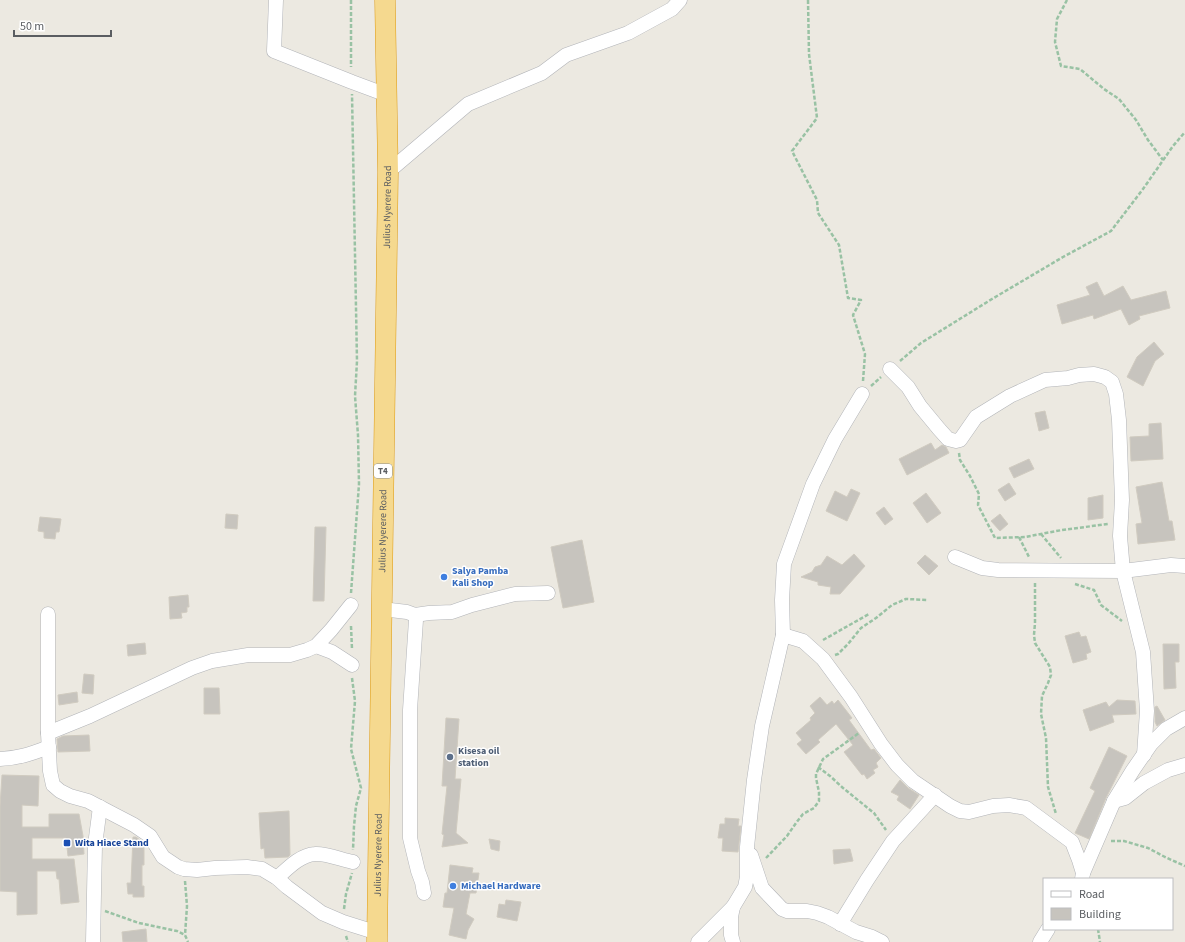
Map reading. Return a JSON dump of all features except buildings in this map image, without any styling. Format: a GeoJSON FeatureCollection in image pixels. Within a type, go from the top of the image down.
{"type":"FeatureCollection","features":[{"type":"Feature","properties":{"kind":"highway","name":"Julius Nyerere Road"},"geometry":{"type":"LineString","coordinates":[[377,938],[388,172],[385,0]]}},
{"type":"Feature","properties":{"kind":"street"},"geometry":{"type":"LineString","coordinates":[[276,0],[274,51],[387,95]]}},
{"type":"Feature","properties":{"kind":"street"},"geometry":{"type":"LineString","coordinates":[[388,172],[468,104],[542,73],[566,55],[628,33],[672,9],[680,0]]}},
{"type":"Feature","properties":{"kind":"street"},"geometry":{"type":"LineString","coordinates":[[890,369],[908,387],[920,406],[948,439],[956,441],[960,440],[976,417],[1010,396],[1045,380],[1094,374],[1105,377],[1112,382],[1116,394],[1119,420],[1122,500],[1120,536],[1123,571],[1143,652],[1147,711],[1144,755]]}},
{"type":"Feature","properties":{"kind":"street"},"geometry":{"type":"LineString","coordinates":[[698,942],[733,907],[745,887],[747,877],[747,847],[754,780],[762,726],[783,635],[782,600],[784,564],[813,484],[835,439],[862,394]]}},
{"type":"Feature","properties":{"kind":"street"},"geometry":{"type":"LineString","coordinates":[[955,557],[982,568],[998,570],[1123,571],[1171,564],[1185,566]]}},
{"type":"Feature","properties":{"kind":"street"},"geometry":{"type":"LineString","coordinates":[[382,609],[407,612],[415,615],[452,612],[479,603],[515,594],[548,593]]}},
{"type":"Feature","properties":{"kind":"street"},"geometry":{"type":"LineString","coordinates":[[0,759],[28,755],[49,740],[90,716],[192,668],[212,661],[248,655],[290,655],[307,650],[316,646],[351,606]]}},
{"type":"Feature","properties":{"kind":"street"},"geometry":{"type":"LineString","coordinates":[[48,614],[49,740],[50,771],[53,785],[65,794],[88,801],[134,825],[150,836],[163,857],[170,863],[184,869],[197,870],[247,867],[262,869],[277,878],[322,913],[377,938]]}},
{"type":"Feature","properties":{"kind":"street"},"geometry":{"type":"LineString","coordinates":[[415,615],[416,620],[410,710],[410,838],[424,893]]}},
{"type":"Feature","properties":{"kind":"street"},"geometry":{"type":"LineString","coordinates":[[783,635],[802,641],[823,659],[851,697],[881,744],[897,765],[913,781],[934,796],[960,811],[969,812],[993,806],[1009,805],[1026,808],[1062,833],[1072,842],[1079,860],[1082,876]]}},
{"type":"Feature","properties":{"kind":"street"},"geometry":{"type":"LineString","coordinates":[[316,646],[332,652],[352,666]]}},
{"type":"Feature","properties":{"kind":"street"},"geometry":{"type":"LineString","coordinates":[[1082,876],[1114,801],[1133,770],[1151,744],[1166,729],[1185,718]]}},
{"type":"Feature","properties":{"kind":"street"},"geometry":{"type":"LineString","coordinates":[[1114,801],[1125,798],[1144,783],[1168,770],[1185,765]]}},
{"type":"Feature","properties":{"kind":"street"},"geometry":{"type":"LineString","coordinates":[[840,924],[893,841],[934,796]]}},
{"type":"Feature","properties":{"kind":"street"},"geometry":{"type":"LineString","coordinates":[[93,942],[95,846],[100,807]]}},
{"type":"Feature","properties":{"kind":"street"},"geometry":{"type":"LineString","coordinates":[[747,847],[756,868],[762,888],[782,909],[787,911],[807,911],[817,913],[828,917],[856,932],[882,942]]}},
{"type":"Feature","properties":{"kind":"street"},"geometry":{"type":"LineString","coordinates":[[277,878],[290,866],[304,857],[315,854],[353,862]]}},
{"type":"Feature","properties":{"kind":"street"},"geometry":{"type":"LineString","coordinates":[[733,907],[731,918],[731,935],[733,942]]}},
{"type":"Feature","properties":{"kind":"street"},"geometry":{"type":"LineString","coordinates":[[1040,942],[1047,930]]}},
{"type":"Feature","properties":{"kind":"path"},"geometry":{"type":"LineString","coordinates":[[348,942],[343,922],[346,894],[352,877],[356,806],[361,788],[351,749],[355,701],[351,672],[351,606],[354,537],[359,484],[358,435],[355,396],[357,361],[351,0]]}},
{"type":"Feature","properties":{"kind":"path"},"geometry":{"type":"LineString","coordinates":[[808,0],[809,54],[817,118],[792,151],[817,200],[818,213],[839,246],[848,298],[862,300],[853,316],[865,354],[862,394]]}},
{"type":"Feature","properties":{"kind":"path"},"geometry":{"type":"LineString","coordinates":[[1067,0],[1057,19],[1055,42],[1062,66],[1080,69],[1104,89],[1119,99],[1136,120],[1148,140],[1163,160]]}},
{"type":"Feature","properties":{"kind":"path"},"geometry":{"type":"LineString","coordinates":[[862,394],[921,343],[1063,257],[1111,231],[1185,132]]}},
{"type":"Feature","properties":{"kind":"path"},"geometry":{"type":"LineString","coordinates":[[956,441],[960,460],[979,494],[978,505],[995,538],[1019,537],[1121,523]]}},
{"type":"Feature","properties":{"kind":"path"},"geometry":{"type":"LineString","coordinates":[[1040,534],[1072,571],[1075,585],[1094,590],[1101,605],[1138,633]]}},
{"type":"Feature","properties":{"kind":"path"},"geometry":{"type":"LineString","coordinates":[[1019,537],[1035,571],[1035,643],[1050,667],[1048,683],[1042,696],[1041,714],[1046,738],[1048,787],[1062,833]]}},
{"type":"Feature","properties":{"kind":"path"},"geometry":{"type":"LineString","coordinates":[[823,659],[838,654],[861,628],[892,605],[906,599],[928,600]]}},
{"type":"Feature","properties":{"kind":"path"},"geometry":{"type":"LineString","coordinates":[[818,637],[824,641],[869,614]]}},
{"type":"Feature","properties":{"kind":"path"},"geometry":{"type":"LineString","coordinates":[[756,868],[787,836],[803,814],[814,808],[819,801],[816,778],[818,767],[823,759],[869,726]]}},
{"type":"Feature","properties":{"kind":"path"},"geometry":{"type":"LineString","coordinates":[[818,767],[874,813],[893,841]]}},
{"type":"Feature","properties":{"kind":"path"},"geometry":{"type":"LineString","coordinates":[[1096,842],[1132,842],[1185,866]]}},
{"type":"Feature","properties":{"kind":"path"},"geometry":{"type":"LineString","coordinates":[[184,869],[187,906],[185,935],[188,942]]}},
{"type":"Feature","properties":{"kind":"path"},"geometry":{"type":"LineString","coordinates":[[93,907],[139,923],[177,931],[185,935]]}},
{"type":"Feature","properties":{"kind":"path"},"geometry":{"type":"LineString","coordinates":[[1098,930],[1100,942]]}},
{"type":"Feature","properties":{"kind":"place","name":"Salya Pamba Kali Shop"},"geometry":{"type":"Point","coordinates":[444,577]}},
{"type":"Feature","properties":{"kind":"place","name":"Kisesa oil station"},"geometry":{"type":"Point","coordinates":[450,757]}},
{"type":"Feature","properties":{"kind":"place","name":"Wita Hiace Stand"},"geometry":{"type":"Point","coordinates":[67,843]}},
{"type":"Feature","properties":{"kind":"place","name":"Michael Hardware"},"geometry":{"type":"Point","coordinates":[453,886]}}]}
